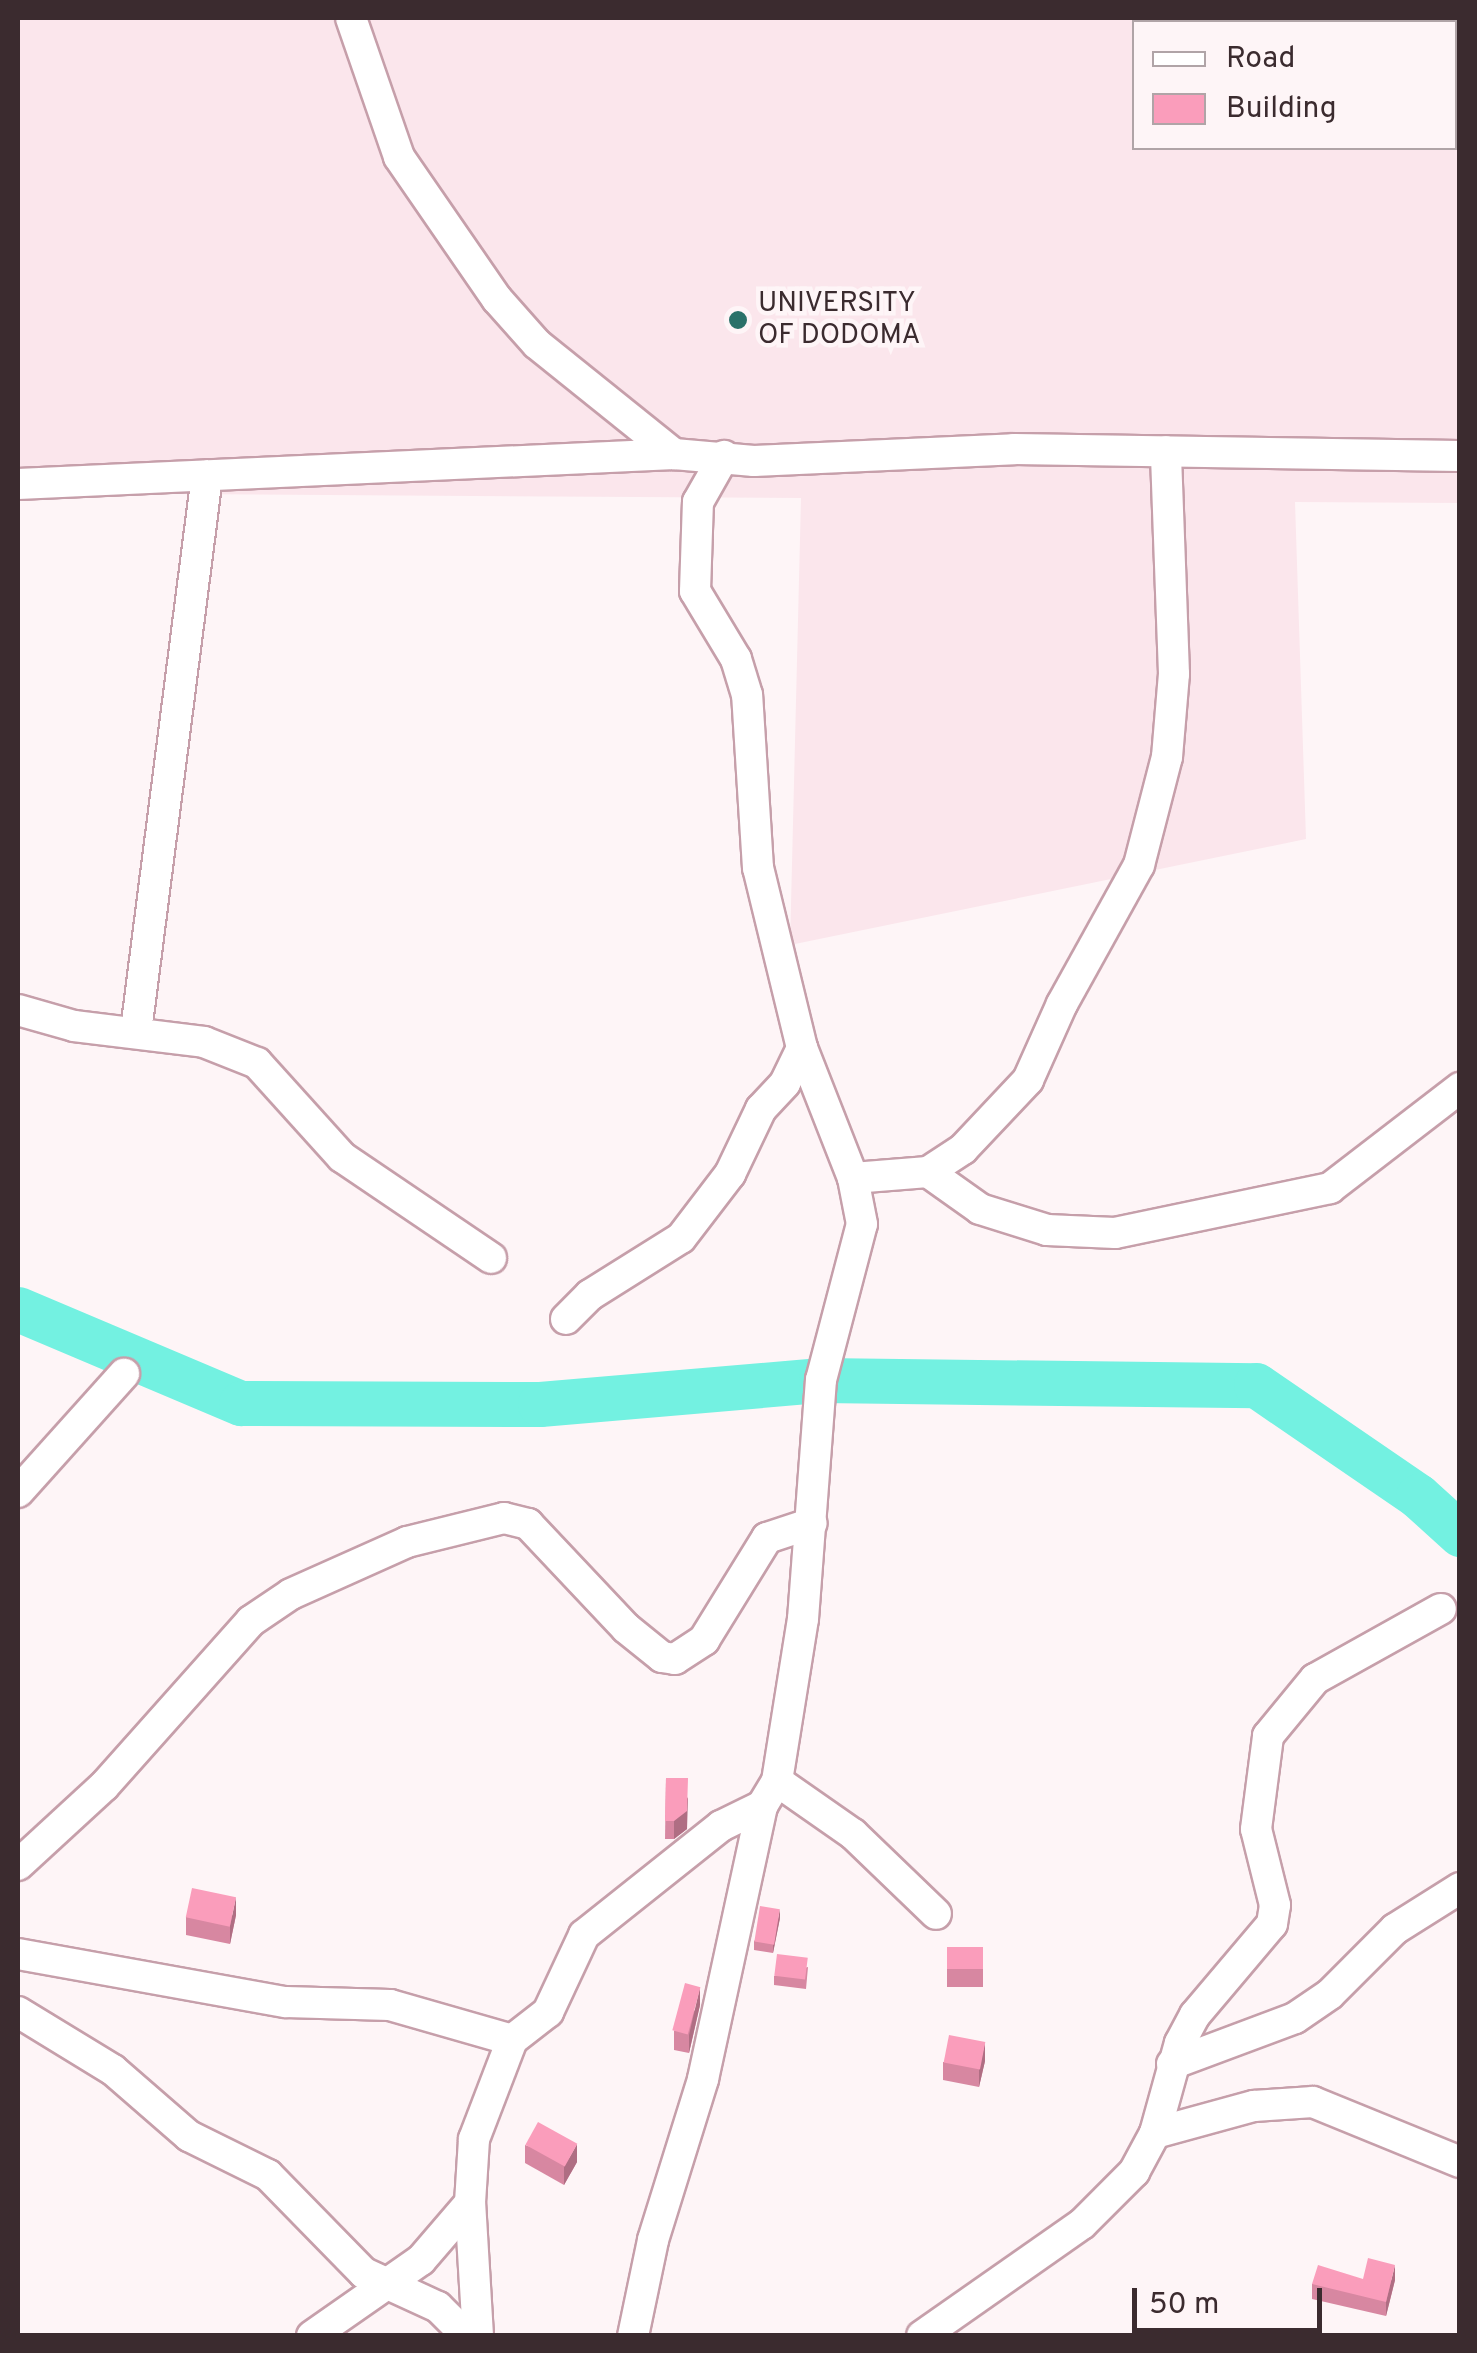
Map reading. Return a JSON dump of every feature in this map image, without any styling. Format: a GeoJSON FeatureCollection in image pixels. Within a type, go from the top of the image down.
{"type":"FeatureCollection","features":[{"type":"Feature","properties":{"kind":"street"},"geometry":{"type":"LineString","coordinates":[[351,18],[399,157],[497,299],[537,344],[674,454]]}},
{"type":"Feature","properties":{"kind":"street"},"geometry":{"type":"LineString","coordinates":[[18,484],[674,454],[1166,451],[1460,456]]}},
{"type":"Feature","properties":{"kind":"street"},"geometry":{"type":"LineString","coordinates":[[853,1178],[928,1172],[963,1149],[1028,1080],[1139,865],[1167,756],[1174,674],[1166,451]]}},
{"type":"Feature","properties":{"kind":"street"},"geometry":{"type":"LineString","coordinates":[[634,2336],[653,2240],[703,2079],[770,1794],[812,1523],[821,1380],[862,1224],[853,1178],[802,1048],[751,828],[747,695],[736,659],[695,591],[698,502],[724,456]]}},
{"type":"Feature","properties":{"kind":"street"},"geometry":{"type":"LineString","coordinates":[[136,1031],[206,476]]}},
{"type":"Feature","properties":{"kind":"street"},"geometry":{"type":"LineString","coordinates":[[18,1010],[74,1026],[204,1042],[257,1062],[342,1157],[491,1258]]}},
{"type":"Feature","properties":{"kind":"street"},"geometry":{"type":"LineString","coordinates":[[566,1319],[590,1296],[680,1238],[730,1174],[761,1108],[785,1083],[802,1048]]}},
{"type":"Feature","properties":{"kind":"street"},"geometry":{"type":"LineString","coordinates":[[928,1172],[980,1209],[1047,1230],[1115,1233],[1330,1188],[1460,1088]]}},
{"type":"Feature","properties":{"kind":"street"},"geometry":{"type":"LineString","coordinates":[[18,1492],[124,1374]]}},
{"type":"Feature","properties":{"kind":"street"},"geometry":{"type":"LineString","coordinates":[[18,1865],[104,1786],[251,1621],[292,1594],[407,1542],[504,1518],[528,1524],[626,1628],[662,1658],[675,1659],[704,1640],[768,1538],[812,1523]]}},
{"type":"Feature","properties":{"kind":"street"},"geometry":{"type":"LineString","coordinates":[[922,2336],[1118,2194],[1155,2133],[1172,2064],[1195,2015],[1272,1924],[1275,1905],[1256,1829],[1268,1736],[1315,1680],[1441,1610]]}},
{"type":"Feature","properties":{"kind":"street"},"geometry":{"type":"LineString","coordinates":[[770,1794],[853,1834],[936,1914]]}},
{"type":"Feature","properties":{"kind":"street"},"geometry":{"type":"LineString","coordinates":[[478,2336],[470,2203],[482,2106],[512,2040],[548,2012],[584,1936],[722,1826],[770,1794]]}},
{"type":"Feature","properties":{"kind":"street"},"geometry":{"type":"LineString","coordinates":[[1172,2064],[1295,2018],[1330,1994],[1395,1929],[1460,1888]]}},
{"type":"Feature","properties":{"kind":"street"},"geometry":{"type":"LineString","coordinates":[[18,1954],[286,2002],[390,2006],[512,2040]]}},
{"type":"Feature","properties":{"kind":"street"},"geometry":{"type":"LineString","coordinates":[[18,2012],[113,2070],[190,2136],[268,2174],[385,2288],[438,2307],[467,2336]]}},
{"type":"Feature","properties":{"kind":"street"},"geometry":{"type":"LineString","coordinates":[[1155,2133],[1254,2106],[1313,2102],[1460,2162]]}},
{"type":"Feature","properties":{"kind":"street"},"geometry":{"type":"LineString","coordinates":[[312,2336],[385,2288],[434,2249],[470,2203]]}},
{"type":"Feature","properties":{"kind":"shaded area","name":"UNIVERSITY OF DODOMA"},"geometry":{"type":"Polygon","coordinates":[[[18,18],[1459,18],[1459,503],[1295,502],[1306,839],[790,945],[801,498],[18,493],[18,18]]]}},
{"type":"Feature","properties":{"kind":"building"},"geometry":{"type":"Polygon","coordinates":[[[666,1778],[688,1778],[687,1811],[674,1821],[665,1821],[666,1778]]]}},
{"type":"Feature","properties":{"kind":"building"},"geometry":{"type":"Polygon","coordinates":[[[192,1888],[236,1897],[230,1927],[186,1917],[192,1888]]]}},
{"type":"Feature","properties":{"kind":"building"},"geometry":{"type":"Polygon","coordinates":[[[760,1906],[780,1909],[774,1945],[754,1942],[760,1906]]]}},
{"type":"Feature","properties":{"kind":"building"},"geometry":{"type":"Polygon","coordinates":[[[947,1947],[983,1947],[983,1969],[947,1969],[947,1947]]]}},
{"type":"Feature","properties":{"kind":"building"},"geometry":{"type":"Polygon","coordinates":[[[777,1954],[808,1958],[805,1980],[774,1976],[777,1954]]]}},
{"type":"Feature","properties":{"kind":"building"},"geometry":{"type":"Polygon","coordinates":[[[685,1983],[700,1987],[688,2034],[672,2030],[685,1983]]]}},
{"type":"Feature","properties":{"kind":"building"},"geometry":{"type":"Polygon","coordinates":[[[949,2035],[985,2042],[980,2070],[944,2062],[949,2035]]]}},
{"type":"Feature","properties":{"kind":"building"},"geometry":{"type":"Polygon","coordinates":[[[538,2122],[577,2144],[565,2167],[525,2145],[538,2122]]]}},
{"type":"Feature","properties":{"kind":"building"},"geometry":{"type":"Polygon","coordinates":[[[1368,2258],[1395,2265],[1386,2302],[1312,2284],[1318,2265],[1363,2279],[1368,2258]]]}},
{"type":"Feature","properties":{"kind":"waterway"},"geometry":{"type":"LineString","coordinates":[[18,1309],[241,1403],[540,1404],[821,1380],[1256,1385],[1418,1496],[1460,1534]]}},
{"type":"Feature","properties":{"kind":"place","name":"UNIVERSITY OF DODOMA"},"geometry":{"type":"Point","coordinates":[738,320]}}]}
